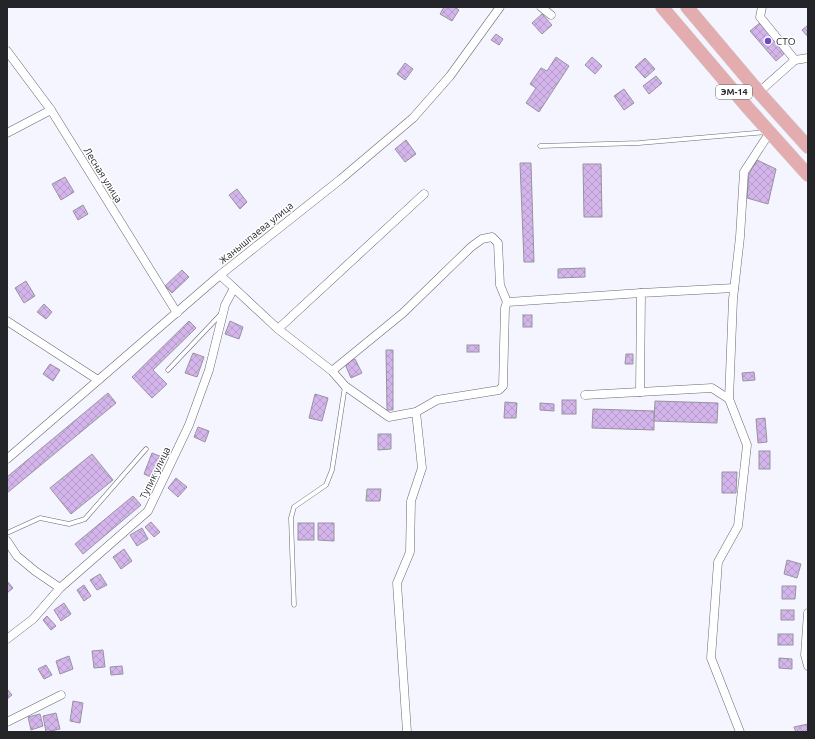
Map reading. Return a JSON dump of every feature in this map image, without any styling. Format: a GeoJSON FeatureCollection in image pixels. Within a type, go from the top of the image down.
{"type":"FeatureCollection","features":[{"type":"Feature","properties":{"kind":"main road","name":"ЭМ-14"},"geometry":{"type":"LineString","coordinates":[[662,7],[808,175]]}},
{"type":"Feature","properties":{"kind":"main road","name":"ЭМ-14"},"geometry":{"type":"LineString","coordinates":[[687,7],[808,147]]}},
{"type":"Feature","properties":{"kind":"main road"},"geometry":{"type":"LineString","coordinates":[[697,48],[712,36]]}},
{"type":"Feature","properties":{"kind":"main road"},"geometry":{"type":"LineString","coordinates":[[718,72],[733,61]]}},
{"type":"Feature","properties":{"kind":"street","name":"Жанышпаева улица"},"geometry":{"type":"LineString","coordinates":[[7,459],[220,275],[341,179],[413,118],[450,76],[500,7]]}},
{"type":"Feature","properties":{"kind":"street"},"geometry":{"type":"LineString","coordinates":[[541,7],[550,15]]}},
{"type":"Feature","properties":{"kind":"street"},"geometry":{"type":"LineString","coordinates":[[762,7],[760,17],[795,60]]}},
{"type":"Feature","properties":{"kind":"street","name":"Лесная улица"},"geometry":{"type":"LineString","coordinates":[[7,51],[51,110],[177,313]]}},
{"type":"Feature","properties":{"kind":"street"},"geometry":{"type":"LineString","coordinates":[[759,92],[795,60],[808,58]]}},
{"type":"Feature","properties":{"kind":"street"},"geometry":{"type":"LineString","coordinates":[[7,133],[51,110]]}},
{"type":"Feature","properties":{"kind":"street"},"geometry":{"type":"LineString","coordinates":[[740,732],[710,658],[718,562],[738,526],[746,445],[729,399],[734,288],[740,237],[744,172],[770,132]]}},
{"type":"Feature","properties":{"kind":"street"},"geometry":{"type":"LineString","coordinates":[[278,329],[424,194]]}},
{"type":"Feature","properties":{"kind":"street"},"geometry":{"type":"LineString","coordinates":[[220,275],[278,329],[332,371],[345,386],[388,417],[416,412],[438,400],[499,390],[503,386],[505,308],[507,302],[500,285],[498,243],[492,237],[482,239],[471,247],[403,314],[332,371]]}},
{"type":"Feature","properties":{"kind":"street","name":"Тупик улица"},"geometry":{"type":"LineString","coordinates":[[7,639],[32,619],[60,588],[148,511],[189,425],[209,370],[225,305],[234,288]]}},
{"type":"Feature","properties":{"kind":"street"},"geometry":{"type":"LineString","coordinates":[[507,302],[734,288]]}},
{"type":"Feature","properties":{"kind":"street"},"geometry":{"type":"LineString","coordinates":[[640,392],[641,293]]}},
{"type":"Feature","properties":{"kind":"street"},"geometry":{"type":"LineString","coordinates":[[7,321],[98,380]]}},
{"type":"Feature","properties":{"kind":"street"},"geometry":{"type":"LineString","coordinates":[[585,395],[712,388],[729,399]]}},
{"type":"Feature","properties":{"kind":"street"},"geometry":{"type":"LineString","coordinates":[[407,732],[397,583],[410,552],[411,501],[422,468],[416,412]]}},
{"type":"Feature","properties":{"kind":"street"},"geometry":{"type":"LineString","coordinates":[[7,541],[17,556],[60,588]]}},
{"type":"Feature","properties":{"kind":"street"},"geometry":{"type":"LineString","coordinates":[[808,613],[805,654],[808,666]]}},
{"type":"Feature","properties":{"kind":"street"},"geometry":{"type":"LineString","coordinates":[[7,722],[61,695]]}},
{"type":"Feature","properties":{"kind":"lane"},"geometry":{"type":"LineString","coordinates":[[540,146],[639,143],[770,132]]}},
{"type":"Feature","properties":{"kind":"lane"},"geometry":{"type":"LineString","coordinates":[[168,370],[223,312]]}},
{"type":"Feature","properties":{"kind":"lane"},"geometry":{"type":"LineString","coordinates":[[294,605],[291,518],[294,507],[326,485],[332,470],[345,386]]}},
{"type":"Feature","properties":{"kind":"lane"},"geometry":{"type":"LineString","coordinates":[[7,533],[40,518],[70,524],[85,519],[146,449]]}},
{"type":"Feature","properties":{"kind":"building"},"geometry":{"type":"Polygon","coordinates":[[[444,7],[454,7],[459,10],[452,21],[440,14],[444,7]]]}},
{"type":"Feature","properties":{"kind":"building"},"geometry":{"type":"Polygon","coordinates":[[[542,14],[552,25],[542,34],[532,23],[542,14]]]}},
{"type":"Feature","properties":{"kind":"building","name":"СТО"},"geometry":{"type":"Polygon","coordinates":[[[761,22],[786,52],[776,61],[750,31],[761,22]]]}},
{"type":"Feature","properties":{"kind":"building"},"geometry":{"type":"Polygon","coordinates":[[[808,25],[808,37],[802,30],[808,25]]]}},
{"type":"Feature","properties":{"kind":"building"},"geometry":{"type":"Polygon","coordinates":[[[496,34],[503,39],[499,45],[491,40],[496,34]]]}},
{"type":"Feature","properties":{"kind":"building"},"geometry":{"type":"Polygon","coordinates":[[[556,57],[569,66],[539,112],[526,103],[536,88],[530,84],[541,68],[547,71],[556,57]]]}},
{"type":"Feature","properties":{"kind":"building"},"geometry":{"type":"Polygon","coordinates":[[[592,57],[602,66],[595,74],[585,65],[592,57]]]}},
{"type":"Feature","properties":{"kind":"building"},"geometry":{"type":"Polygon","coordinates":[[[645,58],[655,69],[645,78],[635,67],[645,58]]]}},
{"type":"Feature","properties":{"kind":"building"},"geometry":{"type":"Polygon","coordinates":[[[405,63],[413,69],[405,80],[397,74],[405,63]]]}},
{"type":"Feature","properties":{"kind":"building"},"geometry":{"type":"Polygon","coordinates":[[[656,76],[662,83],[649,94],[643,86],[656,76]]]}},
{"type":"Feature","properties":{"kind":"building"},"geometry":{"type":"Polygon","coordinates":[[[624,89],[634,103],[624,110],[614,96],[624,89]]]}},
{"type":"Feature","properties":{"kind":"building"},"geometry":{"type":"Polygon","coordinates":[[[406,140],[416,154],[405,162],[395,149],[406,140]]]}},
{"type":"Feature","properties":{"kind":"building"},"geometry":{"type":"Polygon","coordinates":[[[757,160],[776,169],[768,204],[747,198],[749,174],[757,160]]]}},
{"type":"Feature","properties":{"kind":"building"},"geometry":{"type":"Polygon","coordinates":[[[520,163],[531,163],[534,262],[524,262],[520,163]]]}},
{"type":"Feature","properties":{"kind":"building"},"geometry":{"type":"Polygon","coordinates":[[[583,164],[601,164],[602,217],[584,217],[583,164]]]}},
{"type":"Feature","properties":{"kind":"building"},"geometry":{"type":"Polygon","coordinates":[[[65,177],[74,192],[61,200],[52,184],[65,177]]]}},
{"type":"Feature","properties":{"kind":"building"},"geometry":{"type":"Polygon","coordinates":[[[237,189],[247,202],[240,209],[229,195],[237,189]]]}},
{"type":"Feature","properties":{"kind":"building"},"geometry":{"type":"Polygon","coordinates":[[[83,205],[88,214],[78,220],[73,211],[83,205]]]}},
{"type":"Feature","properties":{"kind":"building"},"geometry":{"type":"Polygon","coordinates":[[[585,268],[585,277],[558,278],[558,269],[585,268]]]}},
{"type":"Feature","properties":{"kind":"building"},"geometry":{"type":"Polygon","coordinates":[[[182,270],[189,277],[172,293],[165,286],[182,270]]]}},
{"type":"Feature","properties":{"kind":"building"},"geometry":{"type":"Polygon","coordinates":[[[26,281],[35,296],[24,303],[15,288],[26,281]]]}},
{"type":"Feature","properties":{"kind":"building"},"geometry":{"type":"Polygon","coordinates":[[[44,304],[52,312],[46,319],[37,312],[44,304]]]}},
{"type":"Feature","properties":{"kind":"building"},"geometry":{"type":"Polygon","coordinates":[[[523,315],[532,315],[532,327],[523,327],[523,315]]]}},
{"type":"Feature","properties":{"kind":"building"},"geometry":{"type":"Polygon","coordinates":[[[189,321],[196,328],[153,370],[167,384],[152,398],[132,377],[189,321]]]}},
{"type":"Feature","properties":{"kind":"building"},"geometry":{"type":"Polygon","coordinates":[[[230,321],[243,327],[239,339],[225,334],[230,321]]]}},
{"type":"Feature","properties":{"kind":"building"},"geometry":{"type":"Polygon","coordinates":[[[467,345],[479,345],[479,352],[467,352],[467,345]]]}},
{"type":"Feature","properties":{"kind":"building"},"geometry":{"type":"Polygon","coordinates":[[[386,350],[393,350],[393,410],[387,410],[386,350]]]}},
{"type":"Feature","properties":{"kind":"building"},"geometry":{"type":"Polygon","coordinates":[[[193,353],[204,357],[197,377],[185,373],[193,353]]]}},
{"type":"Feature","properties":{"kind":"building"},"geometry":{"type":"Polygon","coordinates":[[[626,354],[633,354],[633,364],[625,364],[626,354]]]}},
{"type":"Feature","properties":{"kind":"building"},"geometry":{"type":"Polygon","coordinates":[[[355,359],[362,373],[351,378],[345,364],[355,359]]]}},
{"type":"Feature","properties":{"kind":"building"},"geometry":{"type":"Polygon","coordinates":[[[50,364],[60,370],[53,381],[43,374],[50,364]]]}},
{"type":"Feature","properties":{"kind":"building"},"geometry":{"type":"Polygon","coordinates":[[[754,372],[755,380],[743,381],[742,373],[754,372]]]}},
{"type":"Feature","properties":{"kind":"building"},"geometry":{"type":"Polygon","coordinates":[[[108,393],[116,403],[7,493],[7,477],[108,393]]]}},
{"type":"Feature","properties":{"kind":"building"},"geometry":{"type":"Polygon","coordinates":[[[315,394],[328,398],[322,421],[309,418],[315,394]]]}},
{"type":"Feature","properties":{"kind":"building"},"geometry":{"type":"Polygon","coordinates":[[[562,400],[576,400],[576,414],[562,414],[562,400]]]}},
{"type":"Feature","properties":{"kind":"building"},"geometry":{"type":"Polygon","coordinates":[[[655,401],[718,403],[717,423],[654,421],[655,401]]]}},
{"type":"Feature","properties":{"kind":"building"},"geometry":{"type":"Polygon","coordinates":[[[505,402],[517,403],[516,418],[504,418],[505,402]]]}},
{"type":"Feature","properties":{"kind":"building"},"geometry":{"type":"Polygon","coordinates":[[[540,403],[554,404],[554,411],[540,410],[540,403]]]}},
{"type":"Feature","properties":{"kind":"building"},"geometry":{"type":"Polygon","coordinates":[[[593,409],[654,411],[654,430],[592,428],[593,409]]]}},
{"type":"Feature","properties":{"kind":"building"},"geometry":{"type":"Polygon","coordinates":[[[765,418],[767,442],[758,443],[756,419],[765,418]]]}},
{"type":"Feature","properties":{"kind":"building"},"geometry":{"type":"Polygon","coordinates":[[[198,427],[209,431],[205,442],[194,437],[198,427]]]}},
{"type":"Feature","properties":{"kind":"building"},"geometry":{"type":"Polygon","coordinates":[[[378,434],[391,434],[391,449],[378,450],[378,434]]]}},
{"type":"Feature","properties":{"kind":"building"},"geometry":{"type":"Polygon","coordinates":[[[759,451],[770,451],[770,469],[759,469],[759,451]]]}},
{"type":"Feature","properties":{"kind":"building"},"geometry":{"type":"Polygon","coordinates":[[[152,453],[162,457],[153,478],[144,474],[152,453]]]}},
{"type":"Feature","properties":{"kind":"building"},"geometry":{"type":"Polygon","coordinates":[[[92,454],[113,480],[71,514],[50,488],[92,454]]]}},
{"type":"Feature","properties":{"kind":"building"},"geometry":{"type":"Polygon","coordinates":[[[722,472],[737,472],[736,493],[722,493],[722,472]]]}},
{"type":"Feature","properties":{"kind":"building"},"geometry":{"type":"Polygon","coordinates":[[[176,478],[187,487],[178,497],[168,488],[176,478]]]}},
{"type":"Feature","properties":{"kind":"building"},"geometry":{"type":"Polygon","coordinates":[[[367,489],[381,489],[380,501],[366,501],[367,489]]]}},
{"type":"Feature","properties":{"kind":"building"},"geometry":{"type":"Polygon","coordinates":[[[133,496],[141,505],[83,554],[75,544],[133,496]]]}},
{"type":"Feature","properties":{"kind":"building"},"geometry":{"type":"Polygon","coordinates":[[[151,522],[160,532],[154,537],[145,527],[151,522]]]}},
{"type":"Feature","properties":{"kind":"building"},"geometry":{"type":"Polygon","coordinates":[[[298,523],[314,523],[314,540],[298,540],[298,523]]]}},
{"type":"Feature","properties":{"kind":"building"},"geometry":{"type":"Polygon","coordinates":[[[318,523],[334,523],[334,541],[318,540],[318,523]]]}},
{"type":"Feature","properties":{"kind":"building"},"geometry":{"type":"Polygon","coordinates":[[[142,528],[148,539],[137,546],[130,535],[142,528]]]}},
{"type":"Feature","properties":{"kind":"building"},"geometry":{"type":"Polygon","coordinates":[[[124,549],[132,561],[121,569],[113,557],[124,549]]]}},
{"type":"Feature","properties":{"kind":"building"},"geometry":{"type":"Polygon","coordinates":[[[787,560],[801,564],[797,578],[784,574],[787,560]]]}},
{"type":"Feature","properties":{"kind":"building"},"geometry":{"type":"Polygon","coordinates":[[[100,574],[107,585],[97,590],[90,580],[100,574]]]}},
{"type":"Feature","properties":{"kind":"building"},"geometry":{"type":"Polygon","coordinates":[[[7,581],[13,588],[7,593],[7,581]]]}},
{"type":"Feature","properties":{"kind":"building"},"geometry":{"type":"Polygon","coordinates":[[[84,585],[91,596],[84,601],[77,590],[84,585]]]}},
{"type":"Feature","properties":{"kind":"building"},"geometry":{"type":"Polygon","coordinates":[[[782,586],[796,586],[795,599],[782,599],[782,586]]]}},
{"type":"Feature","properties":{"kind":"building"},"geometry":{"type":"Polygon","coordinates":[[[64,603],[71,614],[61,621],[54,610],[64,603]]]}},
{"type":"Feature","properties":{"kind":"building"},"geometry":{"type":"Polygon","coordinates":[[[781,610],[794,610],[794,620],[781,620],[781,610]]]}},
{"type":"Feature","properties":{"kind":"building"},"geometry":{"type":"Polygon","coordinates":[[[47,616],[56,626],[51,630],[43,620],[47,616]]]}},
{"type":"Feature","properties":{"kind":"building"},"geometry":{"type":"Polygon","coordinates":[[[778,634],[793,634],[793,645],[778,645],[778,634]]]}},
{"type":"Feature","properties":{"kind":"building"},"geometry":{"type":"Polygon","coordinates":[[[103,650],[105,667],[94,668],[92,651],[103,650]]]}},
{"type":"Feature","properties":{"kind":"building"},"geometry":{"type":"Polygon","coordinates":[[[69,656],[73,669],[60,674],[56,661],[69,656]]]}},
{"type":"Feature","properties":{"kind":"building"},"geometry":{"type":"Polygon","coordinates":[[[779,658],[792,659],[792,669],[779,668],[779,658]]]}},
{"type":"Feature","properties":{"kind":"building"},"geometry":{"type":"Polygon","coordinates":[[[46,665],[52,675],[44,679],[38,669],[46,665]]]}},
{"type":"Feature","properties":{"kind":"building"},"geometry":{"type":"Polygon","coordinates":[[[122,666],[123,674],[111,675],[110,667],[122,666]]]}},
{"type":"Feature","properties":{"kind":"building"},"geometry":{"type":"Polygon","coordinates":[[[7,689],[12,695],[7,699],[7,689]]]}},
{"type":"Feature","properties":{"kind":"building"},"geometry":{"type":"Polygon","coordinates":[[[73,701],[83,703],[80,723],[70,721],[73,701]]]}},
{"type":"Feature","properties":{"kind":"building"},"geometry":{"type":"Polygon","coordinates":[[[56,713],[60,729],[46,732],[43,716],[56,713]]]}},
{"type":"Feature","properties":{"kind":"building"},"geometry":{"type":"Polygon","coordinates":[[[40,714],[43,726],[31,730],[28,717],[40,714]]]}},
{"type":"Feature","properties":{"kind":"building"},"geometry":{"type":"Polygon","coordinates":[[[808,724],[808,732],[796,732],[794,727],[808,724]]]}},
{"type":"Feature","properties":{"kind":"place","name":"СТО"},"geometry":{"type":"Point","coordinates":[768,41]}}]}
